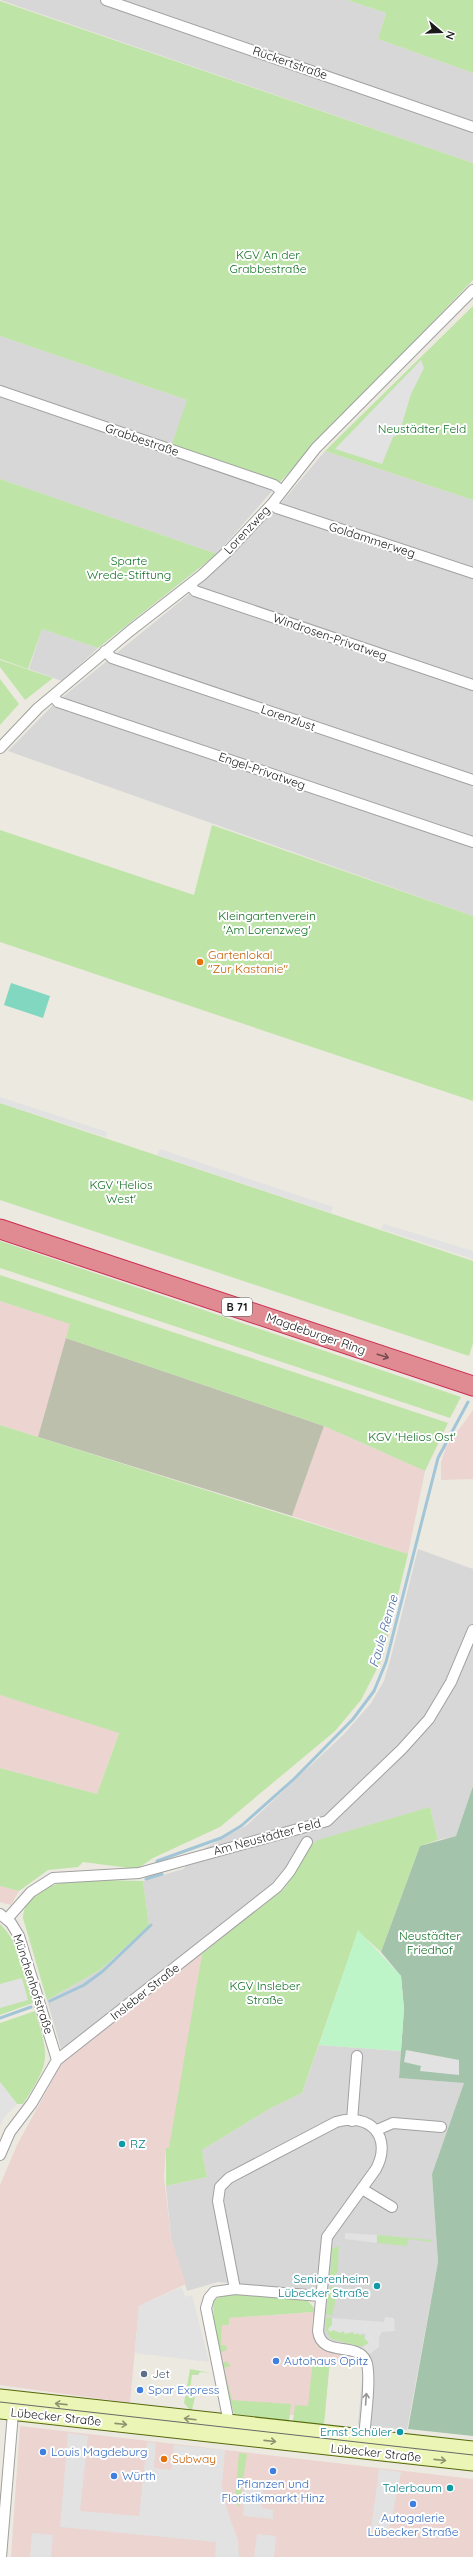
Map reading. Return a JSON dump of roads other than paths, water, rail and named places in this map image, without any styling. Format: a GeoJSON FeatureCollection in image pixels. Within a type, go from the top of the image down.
{"type":"FeatureCollection","features":[{"type":"Feature","properties":{"kind":"highway","name":"Magdeburger Ring"},"geometry":{"type":"LineString","coordinates":[[0,1216],[473,1372]]}},
{"type":"Feature","properties":{"kind":"highway","name":"Magdeburger Ring"},"geometry":{"type":"LineString","coordinates":[[0,1229],[473,1386]]}},
{"type":"Feature","properties":{"kind":"main road","name":"Lübecker Straße"},"geometry":{"type":"LineString","coordinates":[[0,2397],[473,2464]]}},
{"type":"Feature","properties":{"kind":"main road","name":"Lübecker Straße"},"geometry":{"type":"LineString","coordinates":[[6,2412],[230,2430],[364,2438],[473,2449]]}},
{"type":"Feature","properties":{"kind":"street","name":"Rückertstraße"},"geometry":{"type":"LineString","coordinates":[[106,0],[473,127]]}},
{"type":"Feature","properties":{"kind":"street","name":"Lorenzweg"},"geometry":{"type":"LineString","coordinates":[[0,748],[26,719],[106,651],[190,585],[234,545],[272,504],[316,448],[473,290]]}},
{"type":"Feature","properties":{"kind":"street","name":"Grabbestraße"},"geometry":{"type":"LineString","coordinates":[[0,390],[274,485],[282,491]]}},
{"type":"Feature","properties":{"kind":"street","name":"Goldammerweg"},"geometry":{"type":"LineString","coordinates":[[272,504],[277,508],[473,573]]}},
{"type":"Feature","properties":{"kind":"street","name":"Windrosen-Privatweg"},"geometry":{"type":"LineString","coordinates":[[190,585],[195,591],[473,685]]}},
{"type":"Feature","properties":{"kind":"street","name":"Lorenzlust"},"geometry":{"type":"LineString","coordinates":[[106,651],[112,658],[473,780]]}},
{"type":"Feature","properties":{"kind":"street","name":"Engel-Privatweg"},"geometry":{"type":"LineString","coordinates":[[53,696],[58,702],[473,842]]}},
{"type":"Feature","properties":{"kind":"street","name":"Am Neustädter Feld"},"geometry":{"type":"LineString","coordinates":[[3,1916],[31,1892],[53,1878],[139,1873],[327,1821],[427,1722],[451,1682],[473,1630]]}},
{"type":"Feature","properties":{"kind":"street","name":"Insleber Straße"},"geometry":{"type":"LineString","coordinates":[[0,2155],[10,2132],[32,2103],[56,2060],[277,1887],[290,1871],[307,1842]]}},
{"type":"Feature","properties":{"kind":"street","name":"Münchenhofstraße"},"geometry":{"type":"LineString","coordinates":[[3,1916],[19,1936],[56,2060]]}},
{"type":"Feature","properties":{"kind":"street"},"geometry":{"type":"LineString","coordinates":[[352,2121],[357,2056]]}},
{"type":"Feature","properties":{"kind":"street"},"geometry":{"type":"LineString","coordinates":[[235,2289],[218,2201],[220,2187],[229,2178],[336,2122],[364,2122],[377,2130],[381,2138],[379,2161],[362,2189],[328,2234],[320,2296],[318,2331],[321,2341],[332,2348],[358,2353],[366,2363],[368,2371],[364,2438]]}},
{"type":"Feature","properties":{"kind":"street"},"geometry":{"type":"LineString","coordinates":[[377,2130],[393,2123],[441,2127]]}},
{"type":"Feature","properties":{"kind":"street"},"geometry":{"type":"LineString","coordinates":[[362,2189],[392,2207]]}},
{"type":"Feature","properties":{"kind":"street"},"geometry":{"type":"LineString","coordinates":[[230,2430],[206,2308],[209,2298],[214,2292],[235,2289],[320,2296]]}},
{"type":"Feature","properties":{"kind":"street"},"geometry":{"type":"LineString","coordinates":[[1,2557],[6,2412]]}},
{"type":"Feature","properties":{"kind":"waterway","name":"Faule Renne"},"geometry":{"type":"LineString","coordinates":[[157,1861],[221,1838],[241,1826],[294,1779],[353,1719],[374,1691],[386,1662],[438,1458],[468,1402]]}},
{"type":"Feature","properties":{"kind":"waterway","name":"Faule Renne"},"geometry":{"type":"LineString","coordinates":[[146,1879],[162,1874]]}},
{"type":"Feature","properties":{"kind":"waterway","name":"Faule Renne"},"geometry":{"type":"LineString","coordinates":[[50,2001],[84,1985],[103,1971],[151,1925]]}},
{"type":"Feature","properties":{"kind":"waterway","name":"Faule Renne"},"geometry":{"type":"LineString","coordinates":[[0,2018],[31,2007]]}},
{"type":"Feature","properties":{"kind":"tram line"},"geometry":{"type":"LineString","coordinates":[[0,2402],[473,2455]]}},
{"type":"Feature","properties":{"kind":"place","name":"Gartenlokal \"Zur Kastanie\""},"geometry":{"type":"Point","coordinates":[200,962]}},
{"type":"Feature","properties":{"kind":"place","name":"RZ"},"geometry":{"type":"Point","coordinates":[122,2144]}},
{"type":"Feature","properties":{"kind":"place","name":"Seniorenheim Lübecker Straße"},"geometry":{"type":"Point","coordinates":[377,2286]}},
{"type":"Feature","properties":{"kind":"place","name":"Autohaus Opitz"},"geometry":{"type":"Point","coordinates":[276,2361]}},
{"type":"Feature","properties":{"kind":"place","name":"Jet"},"geometry":{"type":"Point","coordinates":[144,2374]}},
{"type":"Feature","properties":{"kind":"place","name":"Spar Express"},"geometry":{"type":"Point","coordinates":[140,2390]}},
{"type":"Feature","properties":{"kind":"place","name":"Ernst Schüler"},"geometry":{"type":"Point","coordinates":[400,2432]}},
{"type":"Feature","properties":{"kind":"place","name":"Louis Magdeburg"},"geometry":{"type":"Point","coordinates":[43,2452]}},
{"type":"Feature","properties":{"kind":"place","name":"Subway"},"geometry":{"type":"Point","coordinates":[164,2459]}},
{"type":"Feature","properties":{"kind":"place","name":"Pflanzen und Floristikmarkt Hinz"},"geometry":{"type":"Point","coordinates":[273,2471]}},
{"type":"Feature","properties":{"kind":"place","name":"Würth"},"geometry":{"type":"Point","coordinates":[114,2476]}},
{"type":"Feature","properties":{"kind":"place","name":"Talerbaum"},"geometry":{"type":"Point","coordinates":[450,2488]}},
{"type":"Feature","properties":{"kind":"place","name":"Autogalerie Lübecker Straße"},"geometry":{"type":"Point","coordinates":[413,2504]}},
{"type":"Feature","properties":{"kind":"park label","name":"KGV An der Grabbestraße"},"geometry":{"type":"Point","coordinates":[268,262]}},
{"type":"Feature","properties":{"kind":"park label","name":"Neustädter Feld"},"geometry":{"type":"Point","coordinates":[422,429]}},
{"type":"Feature","properties":{"kind":"park label","name":"Sparte Wrede-Stiftung"},"geometry":{"type":"Point","coordinates":[129,568]}},
{"type":"Feature","properties":{"kind":"park label","name":"Kleingartenverein 'Am Lorenzweg'"},"geometry":{"type":"Point","coordinates":[267,923]}},
{"type":"Feature","properties":{"kind":"park label","name":"KGV 'Helios West'"},"geometry":{"type":"Point","coordinates":[121,1192]}},
{"type":"Feature","properties":{"kind":"park label","name":"KGV 'Helios Ost'"},"geometry":{"type":"Point","coordinates":[412,1437]}},
{"type":"Feature","properties":{"kind":"park label","name":"Neustädter Friedhof"},"geometry":{"type":"Point","coordinates":[430,1943]}},
{"type":"Feature","properties":{"kind":"park label","name":"KGV Insleber Straße"},"geometry":{"type":"Point","coordinates":[265,1993]}}]}
